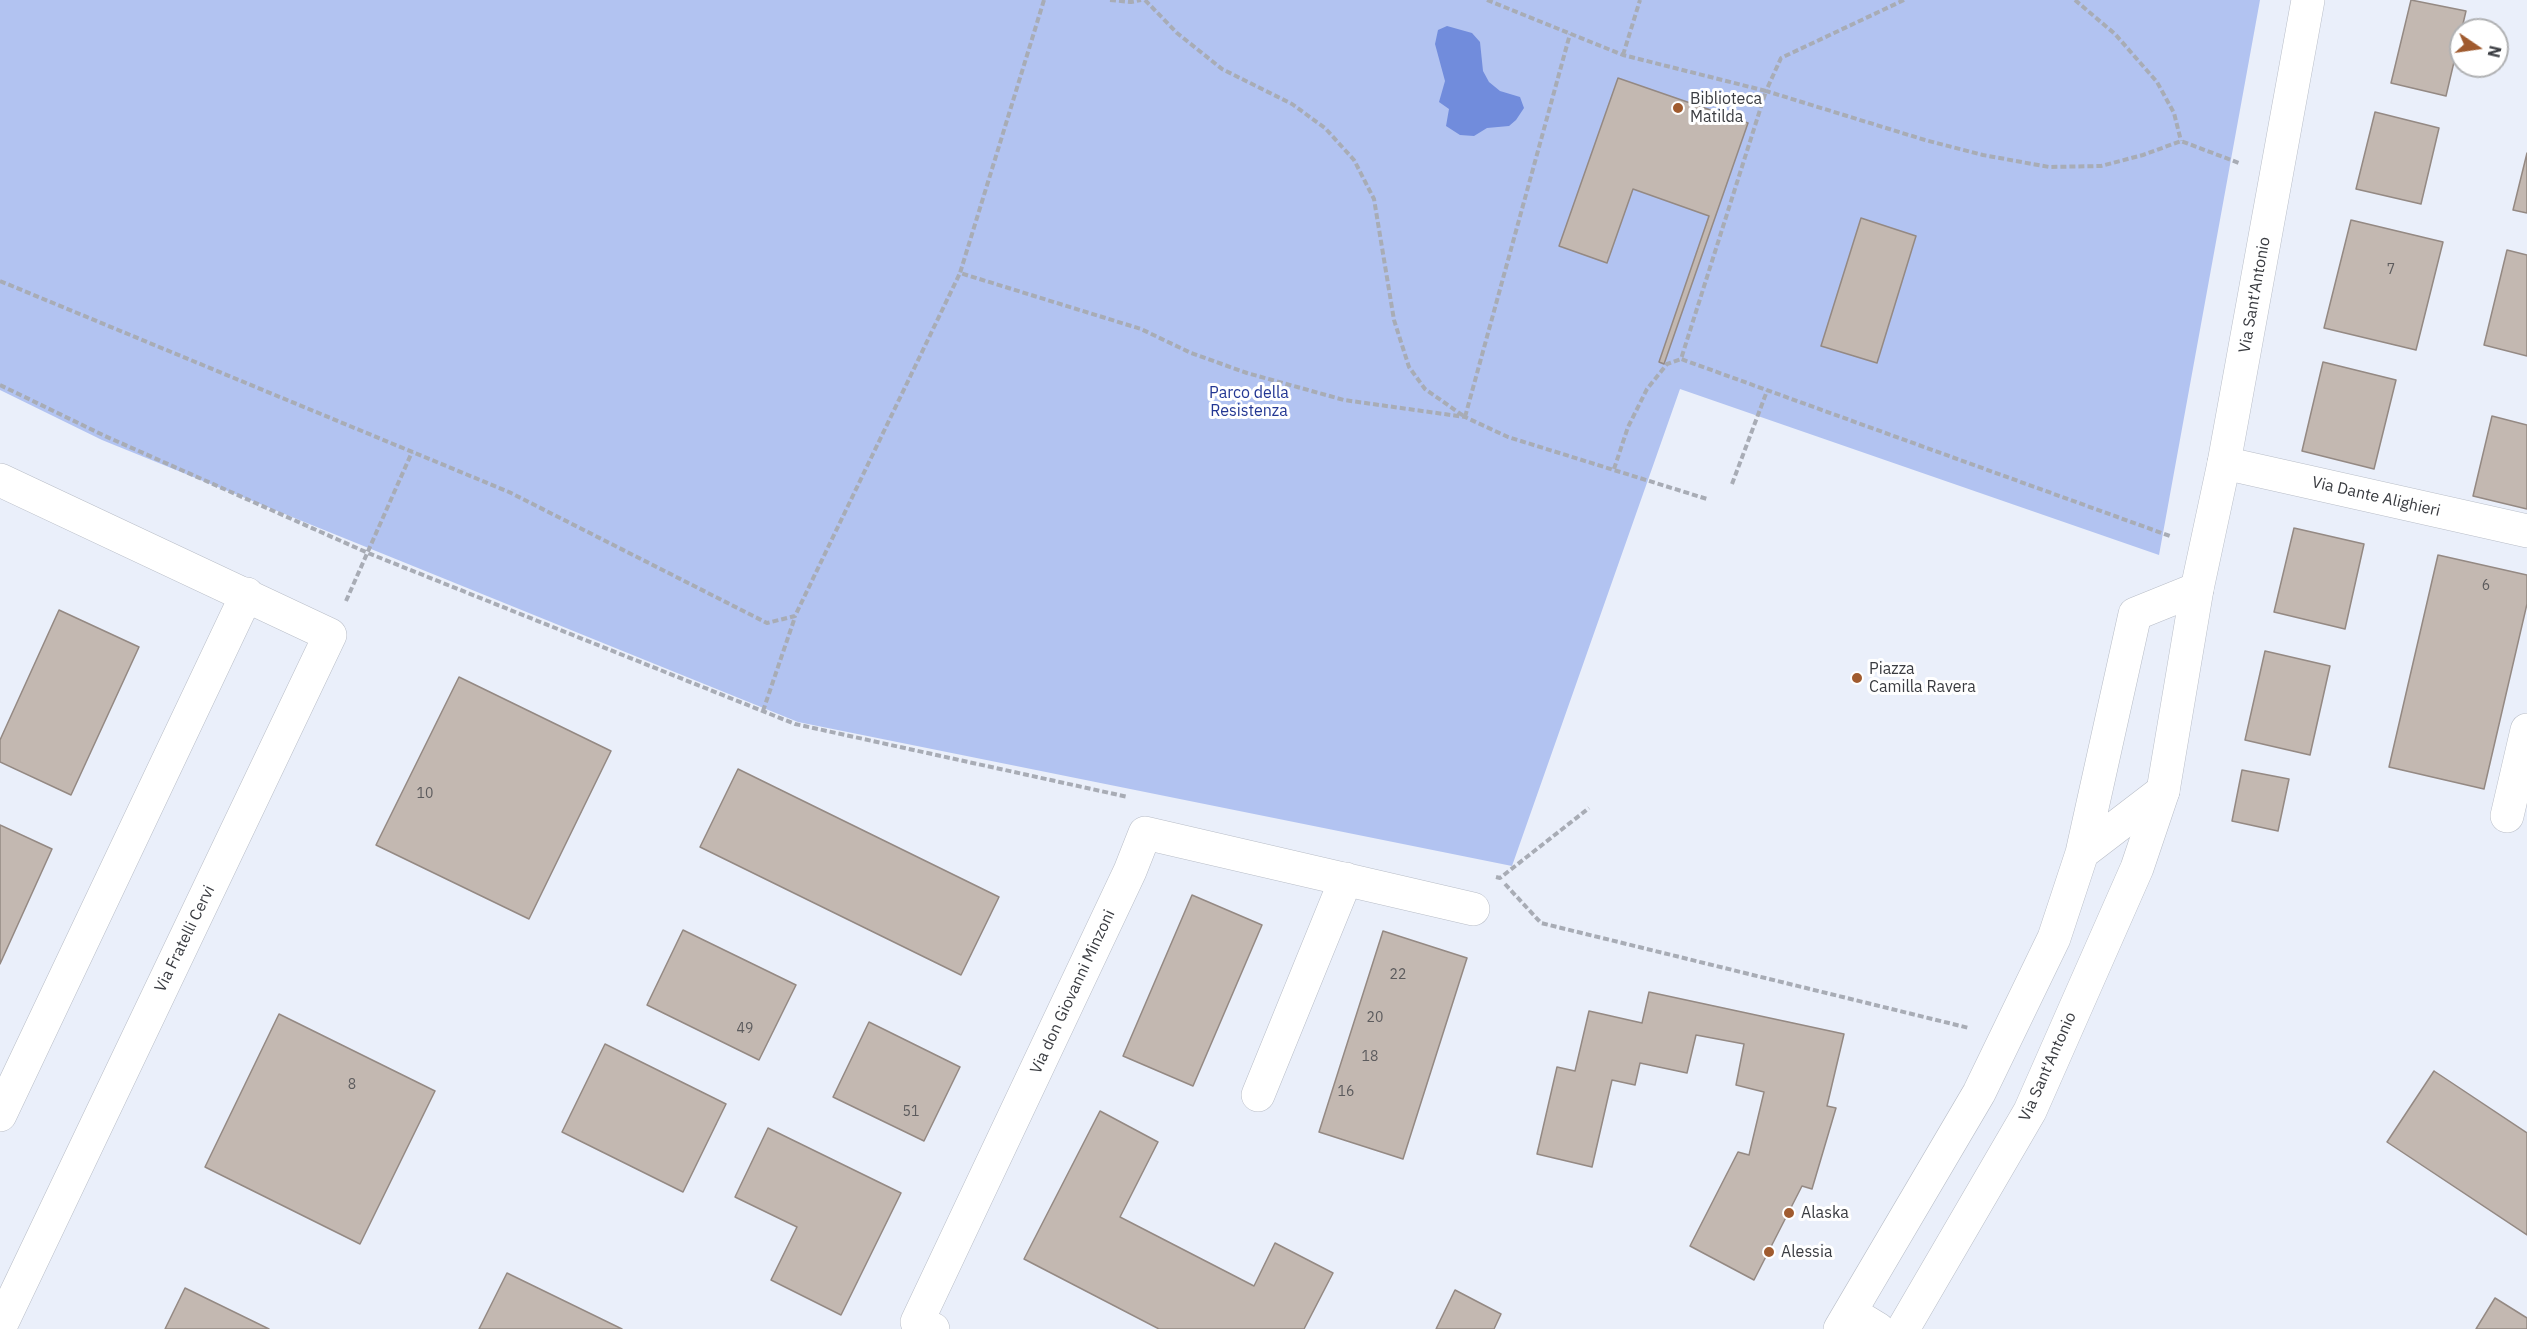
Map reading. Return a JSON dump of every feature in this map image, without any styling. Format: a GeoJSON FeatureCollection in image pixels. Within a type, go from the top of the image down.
{"type":"FeatureCollection","features":[{"type":"Feature","properties":{"kind":"street","name":"Via Sant'Antonio"},"geometry":{"type":"LineString","coordinates":[[1903,1329],[2030,1111],[2137,868],[2163,791],[2198,590],[2224,463],[2308,0]]}},
{"type":"Feature","properties":{"kind":"street","name":"Via Dante Alighieri"},"geometry":{"type":"LineString","coordinates":[[2224,463],[2527,531]]}},
{"type":"Feature","properties":{"kind":"street"},"geometry":{"type":"LineString","coordinates":[[0,480],[247,594],[330,635]]}},
{"type":"Feature","properties":{"kind":"street"},"geometry":{"type":"LineString","coordinates":[[1878,1329],[1845,1321],[1979,1093],[2054,938],[2082,854],[2135,614],[2198,590]]}},
{"type":"Feature","properties":{"kind":"street"},"geometry":{"type":"LineString","coordinates":[[0,1115],[12,1061],[247,594]]}},
{"type":"Feature","properties":{"kind":"street","name":"Via Fratelli Cervi"},"geometry":{"type":"LineString","coordinates":[[0,1327],[330,635]]}},
{"type":"Feature","properties":{"kind":"street"},"geometry":{"type":"LineString","coordinates":[[2507,816],[2527,730]]}},
{"type":"Feature","properties":{"kind":"street"},"geometry":{"type":"LineString","coordinates":[[2082,854],[2163,791]]}},
{"type":"Feature","properties":{"kind":"street","name":"Via don Giovanni Minzoni"},"geometry":{"type":"LineString","coordinates":[[933,1329],[917,1322],[1130,871],[1145,833],[1473,909]]}},
{"type":"Feature","properties":{"kind":"street"},"geometry":{"type":"LineString","coordinates":[[1258,1095],[1346,879]]}},
{"type":"Feature","properties":{"kind":"path"},"geometry":{"type":"LineString","coordinates":[[763,711],[795,616],[960,273],[1044,0]]}},
{"type":"Feature","properties":{"kind":"path"},"geometry":{"type":"LineString","coordinates":[[1110,0],[1131,2],[1143,0],[1177,33],[1222,69],[1292,104],[1324,128],[1354,160],[1374,199],[1394,320],[1409,367],[1425,389],[1465,417],[1508,436],[1707,499]]}},
{"type":"Feature","properties":{"kind":"path"},"geometry":{"type":"LineString","coordinates":[[1487,0],[1623,55],[1766,91],[1964,150],[2049,167],[2101,166],[2143,156],[2181,141],[2243,164]]}},
{"type":"Feature","properties":{"kind":"path"},"geometry":{"type":"LineString","coordinates":[[1623,55],[1640,0]]}},
{"type":"Feature","properties":{"kind":"path"},"geometry":{"type":"LineString","coordinates":[[1681,359],[1766,91],[1781,58],[1905,0]]}},
{"type":"Feature","properties":{"kind":"path"},"geometry":{"type":"LineString","coordinates":[[2075,0],[2122,41],[2157,82],[2174,113],[2181,141]]}},
{"type":"Feature","properties":{"kind":"path"},"geometry":{"type":"LineString","coordinates":[[1465,417],[1570,34]]}},
{"type":"Feature","properties":{"kind":"path"},"geometry":{"type":"LineString","coordinates":[[960,273],[1129,325],[1191,353],[1301,389],[1344,400],[1465,417]]}},
{"type":"Feature","properties":{"kind":"path"},"geometry":{"type":"LineString","coordinates":[[0,281],[509,492],[767,623],[795,616]]}},
{"type":"Feature","properties":{"kind":"path"},"geometry":{"type":"LineString","coordinates":[[1614,470],[1628,427],[1647,389],[1667,364],[1681,359],[2174,537]]}},
{"type":"Feature","properties":{"kind":"path"},"geometry":{"type":"LineString","coordinates":[[0,386],[105,436],[368,553],[795,724],[1129,797]]}},
{"type":"Feature","properties":{"kind":"path"},"geometry":{"type":"LineString","coordinates":[[1732,484],[1767,391]]}},
{"type":"Feature","properties":{"kind":"path"},"geometry":{"type":"LineString","coordinates":[[330,635],[412,452]]}},
{"type":"Feature","properties":{"kind":"path"},"geometry":{"type":"LineString","coordinates":[[1500,878],[1589,808]]}},
{"type":"Feature","properties":{"kind":"path"},"geometry":{"type":"LineString","coordinates":[[1489,875],[1500,878],[1541,923],[2006,1037]]}},
{"type":"Feature","properties":{"kind":"green space","name":"Parco della Resistenza"},"geometry":{"type":"Polygon","coordinates":[[[0,0],[2260,0],[2159,555],[1680,389],[1512,866],[798,722],[102,440],[0,390],[0,0]]]}},
{"type":"Feature","properties":{"kind":"water"},"geometry":{"type":"Polygon","coordinates":[[[1447,26],[1472,33],[1480,42],[1483,71],[1489,82],[1500,91],[1520,97],[1524,108],[1509,126],[1487,128],[1474,136],[1460,135],[1446,126],[1449,109],[1439,102],[1445,81],[1435,44],[1438,30],[1447,26]]]}},
{"type":"Feature","properties":{"kind":"building"},"geometry":{"type":"Polygon","coordinates":[[[2411,0],[2466,11],[2464,18],[2449,18],[2450,78],[2446,96],[2391,83],[2411,0]]]}},
{"type":"Feature","properties":{"kind":"building"},"geometry":{"type":"Polygon","coordinates":[[[1618,78],[1748,123],[1664,364],[1659,362],[1709,216],[1633,189],[1607,263],[1559,246],[1618,78]]]}},
{"type":"Feature","properties":{"kind":"building"},"geometry":{"type":"Polygon","coordinates":[[[2375,112],[2439,128],[2421,204],[2356,189],[2375,112]]]}},
{"type":"Feature","properties":{"kind":"building"},"geometry":{"type":"Polygon","coordinates":[[[2527,153],[2527,213],[2513,210],[2527,153]]]}},
{"type":"Feature","properties":{"kind":"building"},"geometry":{"type":"Polygon","coordinates":[[[1861,218],[1916,236],[1877,363],[1821,346],[1861,218]]]}},
{"type":"Feature","properties":{"kind":"building"},"geometry":{"type":"Polygon","coordinates":[[[2351,220],[2443,242],[2416,350],[2324,328],[2351,220]]]}},
{"type":"Feature","properties":{"kind":"building"},"geometry":{"type":"Polygon","coordinates":[[[2507,250],[2527,255],[2527,356],[2484,345],[2507,250]]]}},
{"type":"Feature","properties":{"kind":"building"},"geometry":{"type":"Polygon","coordinates":[[[2323,362],[2396,380],[2374,469],[2302,451],[2323,362]]]}},
{"type":"Feature","properties":{"kind":"building"},"geometry":{"type":"Polygon","coordinates":[[[2492,416],[2527,425],[2527,509],[2473,496],[2492,416]]]}},
{"type":"Feature","properties":{"kind":"building"},"geometry":{"type":"Polygon","coordinates":[[[2294,528],[2364,544],[2345,629],[2274,612],[2294,528]]]}},
{"type":"Feature","properties":{"kind":"building"},"geometry":{"type":"Polygon","coordinates":[[[2438,555],[2527,575],[2527,604],[2484,789],[2389,767],[2438,555]]]}},
{"type":"Feature","properties":{"kind":"building"},"geometry":{"type":"Polygon","coordinates":[[[59,610],[139,647],[71,795],[0,762],[0,740],[59,610]]]}},
{"type":"Feature","properties":{"kind":"building"},"geometry":{"type":"Polygon","coordinates":[[[2265,651],[2330,666],[2310,755],[2245,740],[2265,651]]]}},
{"type":"Feature","properties":{"kind":"building"},"geometry":{"type":"Polygon","coordinates":[[[459,677],[611,751],[529,919],[376,845],[459,677]]]}},
{"type":"Feature","properties":{"kind":"building"},"geometry":{"type":"Polygon","coordinates":[[[738,769],[999,897],[961,975],[700,847],[738,769]]]}},
{"type":"Feature","properties":{"kind":"building"},"geometry":{"type":"Polygon","coordinates":[[[2242,770],[2289,779],[2278,831],[2232,821],[2242,770]]]}},
{"type":"Feature","properties":{"kind":"building"},"geometry":{"type":"Polygon","coordinates":[[[0,825],[52,849],[0,964],[0,825]]]}},
{"type":"Feature","properties":{"kind":"building"},"geometry":{"type":"Polygon","coordinates":[[[1192,895],[1262,925],[1193,1086],[1123,1056],[1192,895]]]}},
{"type":"Feature","properties":{"kind":"building"},"geometry":{"type":"Polygon","coordinates":[[[683,930],[796,985],[759,1060],[647,1005],[683,930]]]}},
{"type":"Feature","properties":{"kind":"building"},"geometry":{"type":"Polygon","coordinates":[[[1383,931],[1467,958],[1403,1159],[1319,1132],[1383,931]]]}},
{"type":"Feature","properties":{"kind":"building"},"geometry":{"type":"Polygon","coordinates":[[[1649,992],[1844,1034],[1827,1106],[1836,1108],[1812,1189],[1802,1186],[1754,1280],[1690,1246],[1738,1152],[1749,1155],[1764,1092],[1736,1085],[1744,1044],[1696,1035],[1687,1073],[1640,1063],[1635,1085],[1612,1080],[1592,1167],[1537,1154],[1557,1067],[1575,1071],[1589,1011],[1642,1023],[1649,992]]]}},
{"type":"Feature","properties":{"kind":"building"},"geometry":{"type":"Polygon","coordinates":[[[279,1014],[435,1091],[360,1244],[205,1167],[279,1014]]]}},
{"type":"Feature","properties":{"kind":"building"},"geometry":{"type":"Polygon","coordinates":[[[869,1022],[960,1067],[924,1141],[833,1097],[869,1022]]]}},
{"type":"Feature","properties":{"kind":"building"},"geometry":{"type":"Polygon","coordinates":[[[605,1044],[726,1104],[683,1192],[562,1132],[605,1044]]]}},
{"type":"Feature","properties":{"kind":"building"},"geometry":{"type":"Polygon","coordinates":[[[2434,1071],[2527,1133],[2527,1235],[2387,1142],[2434,1071]]]}},
{"type":"Feature","properties":{"kind":"building"},"geometry":{"type":"Polygon","coordinates":[[[1100,1111],[1158,1142],[1120,1217],[1254,1286],[1275,1243],[1333,1273],[1304,1329],[1159,1329],[1024,1259],[1100,1111]]]}},
{"type":"Feature","properties":{"kind":"building"},"geometry":{"type":"Polygon","coordinates":[[[768,1128],[901,1193],[841,1315],[771,1280],[797,1227],[735,1197],[768,1128]]]}},
{"type":"Feature","properties":{"kind":"building"},"geometry":{"type":"Polygon","coordinates":[[[507,1273],[622,1329],[479,1329],[507,1273]]]}},
{"type":"Feature","properties":{"kind":"building"},"geometry":{"type":"Polygon","coordinates":[[[185,1288],[269,1329],[165,1329],[185,1288]]]}},
{"type":"Feature","properties":{"kind":"building"},"geometry":{"type":"Polygon","coordinates":[[[1455,1290],[1501,1314],[1494,1329],[1436,1329],[1455,1290]]]}},
{"type":"Feature","properties":{"kind":"building"},"geometry":{"type":"Polygon","coordinates":[[[2495,1298],[2527,1318],[2527,1329],[2476,1329],[2495,1298]]]}},
{"type":"Feature","properties":{"kind":"place","name":"Biblioteca Matilda"},"geometry":{"type":"Point","coordinates":[1678,108]}},
{"type":"Feature","properties":{"kind":"place","name":"Piazza Camilla Ravera"},"geometry":{"type":"Point","coordinates":[1857,678]}},
{"type":"Feature","properties":{"kind":"place","name":"Alaska"},"geometry":{"type":"Point","coordinates":[1789,1213]}},
{"type":"Feature","properties":{"kind":"place","name":"Alessia"},"geometry":{"type":"Point","coordinates":[1769,1252]}}]}
